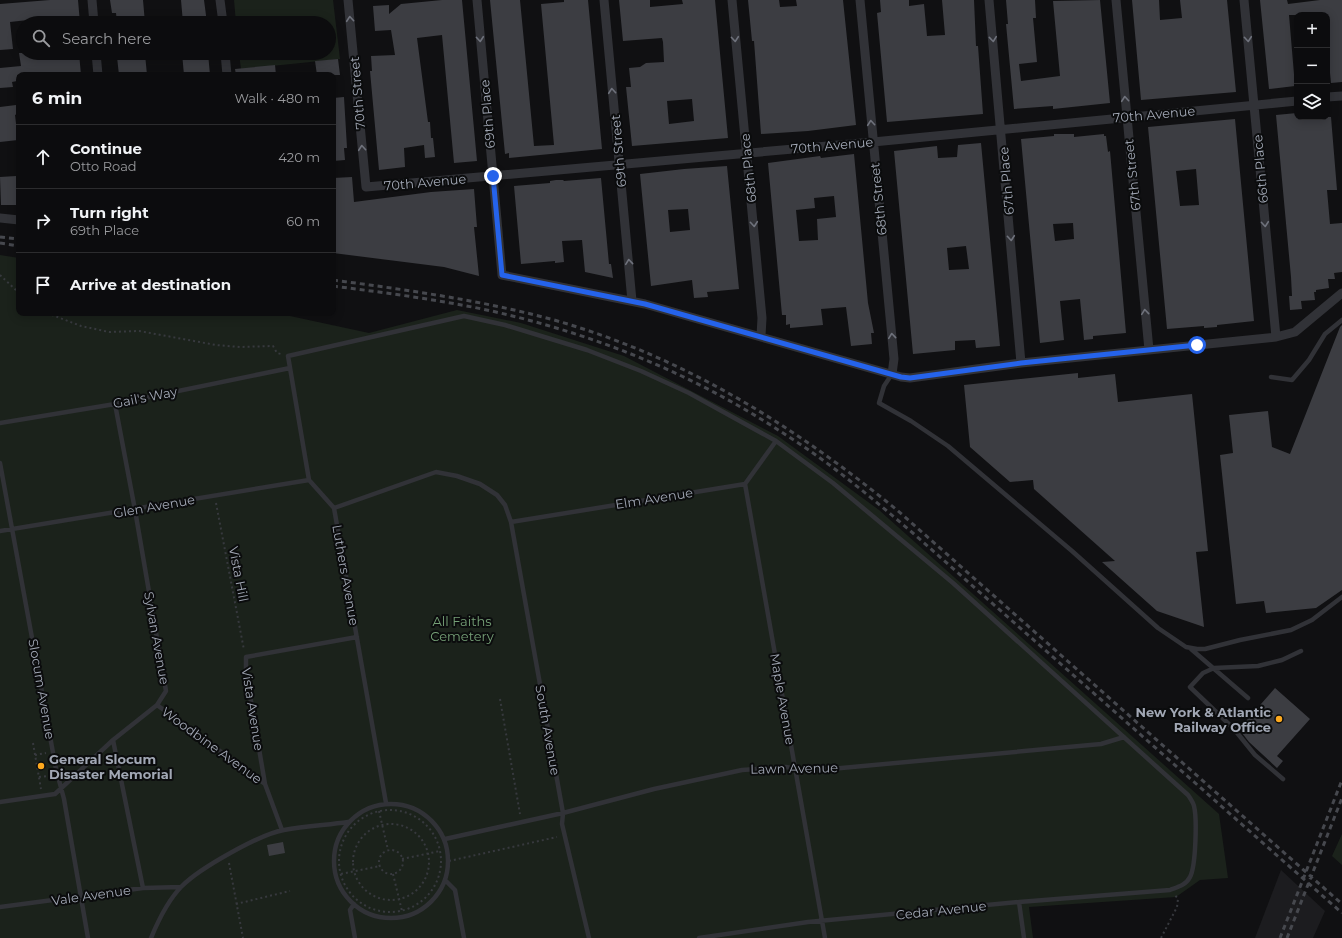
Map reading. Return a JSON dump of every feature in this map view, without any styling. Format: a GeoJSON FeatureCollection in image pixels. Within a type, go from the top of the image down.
{"type":"FeatureCollection","features":[{"type":"Feature","properties":{"kind":"street"},"geometry":{"type":"LineString","coordinates":[[92,0],[93,16]]}},
{"type":"Feature","properties":{"kind":"street"},"geometry":{"type":"LineString","coordinates":[[220,0],[222,16]]}},
{"type":"Feature","properties":{"kind":"street","name":"70th Street"},"geometry":{"type":"LineString","coordinates":[[348,0],[366,187]]}},
{"type":"Feature","properties":{"kind":"street","name":"69th Place"},"geometry":{"type":"LineString","coordinates":[[477,0],[502,275],[632,301]]}},
{"type":"Feature","properties":{"kind":"street","name":"69th Street"},"geometry":{"type":"LineString","coordinates":[[604,0],[632,301]]}},
{"type":"Feature","properties":{"kind":"street","name":"68th Place"},"geometry":{"type":"LineString","coordinates":[[732,0],[762,318],[762,336]]}},
{"type":"Feature","properties":{"kind":"street","name":"68th Street"},"geometry":{"type":"LineString","coordinates":[[860,0],[894,359],[892,374]]}},
{"type":"Feature","properties":{"kind":"street","name":"67th Place"},"geometry":{"type":"LineString","coordinates":[[989,0],[1021,363]]}},
{"type":"Feature","properties":{"kind":"street","name":"67th Street"},"geometry":{"type":"LineString","coordinates":[[1116,0],[1149,350]]}},
{"type":"Feature","properties":{"kind":"street","name":"66th Place"},"geometry":{"type":"LineString","coordinates":[[1244,0],[1276,337]]}},
{"type":"Feature","properties":{"kind":"street"},"geometry":{"type":"LineString","coordinates":[[97,60],[98,72]]}},
{"type":"Feature","properties":{"kind":"street"},"geometry":{"type":"LineString","coordinates":[[226,60],[228,72]]}},
{"type":"Feature","properties":{"kind":"street"},"geometry":{"type":"LineString","coordinates":[[1330,97],[1342,96]]}},
{"type":"Feature","properties":{"kind":"street","name":"70th Avenue"},"geometry":{"type":"LineString","coordinates":[[366,187],[873,142],[1001,128],[1294,101]]}},
{"type":"Feature","properties":{"kind":"street"},"geometry":{"type":"LineString","coordinates":[[0,218],[16,220]]}},
{"type":"Feature","properties":{"kind":"street"},"geometry":{"type":"LineString","coordinates":[[632,301],[910,378],[1021,363],[1276,337],[1295,332],[1342,293]]}},
{"type":"Feature","properties":{"kind":"lane"},"geometry":{"type":"LineString","coordinates":[[309,480],[288,356],[464,316],[505,325],[587,350],[641,371],[689,393],[776,441],[833,483],[953,583],[1124,737]]}},
{"type":"Feature","properties":{"kind":"lane"},"geometry":{"type":"LineString","coordinates":[[1271,377],[1292,380],[1309,360],[1325,334],[1342,320]]}},
{"type":"Feature","properties":{"kind":"lane","name":"Gail's Way"},"geometry":{"type":"LineString","coordinates":[[0,423],[115,404],[290,368]]}},
{"type":"Feature","properties":{"kind":"lane"},"geometry":{"type":"LineString","coordinates":[[892,374],[884,386],[879,403],[911,420],[948,446],[1067,546],[1158,628],[1179,643],[1191,649],[1248,698]]}},
{"type":"Feature","properties":{"kind":"lane","name":"Sylvan Avenue"},"geometry":{"type":"LineString","coordinates":[[0,802],[55,794],[113,740],[157,705],[166,691],[115,404]]}},
{"type":"Feature","properties":{"kind":"lane"},"geometry":{"type":"LineString","coordinates":[[745,484],[776,441]]}},
{"type":"Feature","properties":{"kind":"lane","name":"Slocum Avenue"},"geometry":{"type":"LineString","coordinates":[[0,463],[88,938]]}},
{"type":"Feature","properties":{"kind":"lane","name":"South Avenue"},"geometry":{"type":"LineString","coordinates":[[334,508],[436,472],[457,476],[480,484],[497,495],[506,505],[511,522],[563,813],[562,824],[564,835],[589,938]]}},
{"type":"Feature","properties":{"kind":"lane","name":"Glen Avenue"},"geometry":{"type":"LineString","coordinates":[[0,531],[135,510],[214,495],[309,480]]}},
{"type":"Feature","properties":{"kind":"lane","name":"Luthers Avenue"},"geometry":{"type":"LineString","coordinates":[[309,480],[334,508],[386,803]]}},
{"type":"Feature","properties":{"kind":"lane","name":"Elm Avenue"},"geometry":{"type":"LineString","coordinates":[[511,522],[745,484]]}},
{"type":"Feature","properties":{"kind":"lane","name":"Maple Avenue"},"geometry":{"type":"LineString","coordinates":[[745,484],[825,938]]}},
{"type":"Feature","properties":{"kind":"lane"},"geometry":{"type":"LineString","coordinates":[[1191,649],[1205,649],[1240,640],[1291,630],[1312,620],[1342,597]]}},
{"type":"Feature","properties":{"kind":"lane"},"geometry":{"type":"LineString","coordinates":[[246,657],[357,636]]}},
{"type":"Feature","properties":{"kind":"lane"},"geometry":{"type":"LineString","coordinates":[[1283,779],[1255,755],[1234,729],[1190,687],[1203,673],[1214,668],[1258,666],[1282,660],[1301,651]]}},
{"type":"Feature","properties":{"kind":"lane","name":"Vista Avenue"},"geometry":{"type":"LineString","coordinates":[[246,657],[246,672],[265,784]]}},
{"type":"Feature","properties":{"kind":"lane","name":"Woodbine Avenue"},"geometry":{"type":"LineString","coordinates":[[157,705],[265,784],[282,830]]}},
{"type":"Feature","properties":{"kind":"lane","name":"Lawn Avenue"},"geometry":{"type":"LineString","coordinates":[[445,839],[521,823],[654,789],[742,770],[768,767],[795,768],[809,771],[1101,744],[1124,737]]}},
{"type":"Feature","properties":{"kind":"lane","name":"Cedar Avenue"},"geometry":{"type":"LineString","coordinates":[[699,938],[808,922],[822,922],[1018,902],[1170,890],[1183,886],[1190,878],[1194,868],[1194,804],[1188,795],[1124,737]]}},
{"type":"Feature","properties":{"kind":"lane"},"geometry":{"type":"LineString","coordinates":[[113,740],[143,888]]}},
{"type":"Feature","properties":{"kind":"lane"},"geometry":{"type":"LineString","coordinates":[[386,803],[404,805],[421,812],[445,839],[450,861],[446,880],[437,896],[424,908],[408,916],[390,918],[372,915],[354,904],[344,892],[336,876],[333,862],[335,847],[340,834],[348,822],[359,812],[372,806],[386,803]]}},
{"type":"Feature","properties":{"kind":"lane"},"geometry":{"type":"LineString","coordinates":[[151,938],[157,923],[181,887],[197,873],[227,856],[282,830],[348,822]]}},
{"type":"Feature","properties":{"kind":"lane"},"geometry":{"type":"LineString","coordinates":[[446,880],[455,890],[464,938]]}},
{"type":"Feature","properties":{"kind":"lane","name":"Vale Avenue"},"geometry":{"type":"LineString","coordinates":[[0,907],[143,888],[181,887]]}},
{"type":"Feature","properties":{"kind":"lane"},"geometry":{"type":"LineString","coordinates":[[1018,902],[1024,938]]}},
{"type":"Feature","properties":{"kind":"lane"},"geometry":{"type":"LineString","coordinates":[[354,904],[350,910],[355,938]]}},
{"type":"Feature","properties":{"kind":"path"},"geometry":{"type":"LineString","coordinates":[[0,275],[16,290]]}},
{"type":"Feature","properties":{"kind":"path"},"geometry":{"type":"LineString","coordinates":[[54,316],[81,326],[109,332],[139,331],[216,345],[273,346],[277,353],[288,356]]}},
{"type":"Feature","properties":{"kind":"path","name":"Vista Hill"},"geometry":{"type":"LineString","coordinates":[[214,495],[246,657]]}},
{"type":"Feature","properties":{"kind":"path"},"geometry":{"type":"LineString","coordinates":[[500,699],[521,823]]}},
{"type":"Feature","properties":{"kind":"path"},"geometry":{"type":"LineString","coordinates":[[33,743],[41,790]]}},
{"type":"Feature","properties":{"kind":"path"},"geometry":{"type":"LineString","coordinates":[[46,747],[48,759]]}},
{"type":"Feature","properties":{"kind":"path"},"geometry":{"type":"LineString","coordinates":[[35,755],[47,753]]}},
{"type":"Feature","properties":{"kind":"path"},"geometry":{"type":"LineString","coordinates":[[50,770],[52,782]]}},
{"type":"Feature","properties":{"kind":"path"},"geometry":{"type":"LineString","coordinates":[[39,777],[51,775]]}},
{"type":"Feature","properties":{"kind":"path"},"geometry":{"type":"LineString","coordinates":[[37,791],[47,789]]}},
{"type":"Feature","properties":{"kind":"path"},"geometry":{"type":"LineString","coordinates":[[392,810],[405,812],[417,817],[427,825],[434,835],[440,851],[442,861],[440,875],[435,888],[426,899],[414,907],[402,911],[386,913],[372,910],[360,903],[350,893],[341,874],[339,854],[342,842],[348,831],[357,822],[378,811],[392,810]]}},
{"type":"Feature","properties":{"kind":"path"},"geometry":{"type":"LineString","coordinates":[[378,811],[388,850]]}},
{"type":"Feature","properties":{"kind":"path"},"geometry":{"type":"LineString","coordinates":[[382,824],[399,824],[415,832],[421,838],[429,853],[430,863],[424,882],[413,893],[399,900],[388,900],[376,897],[366,891],[358,882],[354,871],[354,851],[358,842],[372,828],[382,824]]}},
{"type":"Feature","properties":{"kind":"path"},"geometry":{"type":"LineString","coordinates":[[450,861],[564,835]]}},
{"type":"Feature","properties":{"kind":"path"},"geometry":{"type":"LineString","coordinates":[[388,850],[397,851],[402,859],[401,868],[392,873],[386,873],[380,866],[380,856],[388,850]]}},
{"type":"Feature","properties":{"kind":"path"},"geometry":{"type":"LineString","coordinates":[[402,859],[440,851]]}},
{"type":"Feature","properties":{"kind":"path"},"geometry":{"type":"LineString","coordinates":[[227,856],[243,938]]}},
{"type":"Feature","properties":{"kind":"path"},"geometry":{"type":"LineString","coordinates":[[341,874],[380,866]]}},
{"type":"Feature","properties":{"kind":"path"},"geometry":{"type":"LineString","coordinates":[[392,873],[402,911]]}},
{"type":"Feature","properties":{"kind":"path"},"geometry":{"type":"LineString","coordinates":[[1161,938],[1177,907],[1178,899],[1170,890]]}},
{"type":"Feature","properties":{"kind":"path"},"geometry":{"type":"LineString","coordinates":[[236,904],[290,891]]}},
{"type":"Feature","properties":{"kind":"shaded area"},"geometry":{"type":"Polygon","coordinates":[[[1281,870],[1325,911],[1313,938],[1255,938],[1281,870]]]}},
{"type":"Feature","properties":{"kind":"green space"},"geometry":{"type":"Polygon","coordinates":[[[234,0],[333,0],[335,16],[235,16],[234,0]]]}},
{"type":"Feature","properties":{"kind":"green space"},"geometry":{"type":"Polygon","coordinates":[[[336,25],[340,59],[336,59],[336,25]]]}},
{"type":"Feature","properties":{"kind":"green space"},"geometry":{"type":"Polygon","coordinates":[[[240,60],[330,60],[241,69],[240,60]]]}},
{"type":"Feature","properties":{"kind":"green space","name":"All Faiths Cemetery"},"geometry":{"type":"Polygon","coordinates":[[[0,255],[16,258],[16,316],[290,316],[369,333],[457,310],[521,323],[624,356],[778,436],[879,510],[1219,814],[1228,878],[1200,880],[1176,897],[1029,907],[1033,938],[0,938],[0,255]]]}},
{"type":"Feature","properties":{"kind":"green space"},"geometry":{"type":"Polygon","coordinates":[[[1342,834],[1342,865],[1332,856],[1342,834]]]}},
{"type":"Feature","properties":{"kind":"building"},"geometry":{"type":"Polygon","coordinates":[[[50,0],[78,0],[79,16],[16,16],[16,21],[10,22],[13,49],[0,50],[0,4],[50,0]]]}},
{"type":"Feature","properties":{"kind":"building"},"geometry":{"type":"Polygon","coordinates":[[[110,0],[143,0],[144,16],[116,16],[116,13],[112,13],[110,0]]]}},
{"type":"Feature","properties":{"kind":"building"},"geometry":{"type":"Polygon","coordinates":[[[181,0],[204,0],[206,16],[182,16],[181,0]]]}},
{"type":"Feature","properties":{"kind":"building"},"geometry":{"type":"Polygon","coordinates":[[[442,0],[462,0],[477,161],[454,163],[442,35],[417,38],[428,122],[430,122],[431,138],[433,138],[435,157],[425,158],[424,145],[404,148],[405,167],[379,170],[370,71],[372,71],[371,56],[395,55],[391,30],[375,31],[373,6],[389,5],[389,14],[401,4],[442,0]]]}},
{"type":"Feature","properties":{"kind":"building"},"geometry":{"type":"Polygon","coordinates":[[[490,0],[520,0],[534,146],[554,145],[541,4],[564,2],[564,0],[588,0],[602,149],[509,158],[509,153],[505,154],[490,0]]]}},
{"type":"Feature","properties":{"kind":"building"},"geometry":{"type":"Polygon","coordinates":[[[619,0],[650,0],[650,7],[683,4],[682,0],[715,0],[728,138],[632,146],[626,87],[631,87],[629,68],[640,67],[646,63],[664,62],[663,42],[662,38],[623,41],[619,0]],[[692,99],[667,101],[669,124],[694,121],[692,99]]]}},
{"type":"Feature","properties":{"kind":"building"},"geometry":{"type":"Polygon","coordinates":[[[748,0],[779,0],[780,7],[797,6],[796,0],[843,0],[856,125],[808,131],[761,134],[754,41],[752,41],[748,0]]]}},
{"type":"Feature","properties":{"kind":"building"},"geometry":{"type":"Polygon","coordinates":[[[880,0],[909,0],[909,6],[924,4],[927,36],[945,35],[942,0],[974,0],[976,46],[978,46],[983,114],[887,122],[877,13],[881,12],[880,0]]]}},
{"type":"Feature","properties":{"kind":"building"},"geometry":{"type":"Polygon","coordinates":[[[1006,0],[1035,0],[1036,18],[1033,18],[1037,62],[1019,64],[1021,81],[1060,76],[1053,1],[1100,0],[1110,103],[1053,109],[1053,106],[1014,109],[1006,24],[1008,24],[1006,0]]]}},
{"type":"Feature","properties":{"kind":"building"},"geometry":{"type":"Polygon","coordinates":[[[1132,0],[1159,0],[1160,20],[1182,18],[1180,0],[1227,0],[1236,92],[1141,100],[1132,0]]]}},
{"type":"Feature","properties":{"kind":"building"},"geometry":{"type":"Polygon","coordinates":[[[1260,0],[1287,0],[1288,4],[1320,0],[1342,0],[1342,82],[1331,83],[1330,12],[1294,12],[1294,15],[1289,15],[1294,86],[1269,89],[1260,0]]]}},
{"type":"Feature","properties":{"kind":"building"},"geometry":{"type":"Polygon","coordinates":[[[338,59],[340,75],[336,75],[336,72],[317,72],[315,61],[338,59]]]}},
{"type":"Feature","properties":{"kind":"building"},"geometry":{"type":"Polygon","coordinates":[[[20,60],[80,60],[81,72],[16,72],[16,81],[12,82],[13,87],[0,88],[0,68],[21,66],[20,60]]]}},
{"type":"Feature","properties":{"kind":"building"},"geometry":{"type":"Polygon","coordinates":[[[117,60],[146,60],[147,72],[119,72],[117,60]]]}},
{"type":"Feature","properties":{"kind":"building"},"geometry":{"type":"Polygon","coordinates":[[[183,60],[209,60],[210,72],[184,72],[183,60]]]}},
{"type":"Feature","properties":{"kind":"building"},"geometry":{"type":"Polygon","coordinates":[[[275,65],[276,72],[236,72],[235,69],[275,65]]]}},
{"type":"Feature","properties":{"kind":"building"},"geometry":{"type":"Polygon","coordinates":[[[344,97],[347,148],[344,148],[345,160],[336,161],[336,98],[344,97]]]}},
{"type":"Feature","properties":{"kind":"building"},"geometry":{"type":"Polygon","coordinates":[[[16,105],[16,140],[0,142],[0,107],[16,105]]]}},
{"type":"Feature","properties":{"kind":"building"},"geometry":{"type":"Polygon","coordinates":[[[1294,113],[1294,120],[1330,120],[1331,117],[1337,190],[1327,190],[1330,224],[1342,223],[1342,272],[1334,273],[1335,279],[1328,279],[1329,288],[1316,290],[1316,292],[1314,292],[1315,300],[1301,301],[1302,309],[1290,310],[1289,296],[1292,296],[1291,277],[1276,115],[1294,113]]]}},
{"type":"Feature","properties":{"kind":"building"},"geometry":{"type":"Polygon","coordinates":[[[1235,119],[1254,321],[1217,325],[1217,327],[1204,328],[1204,326],[1167,329],[1148,127],[1235,119]],[[1196,169],[1176,171],[1180,206],[1199,205],[1196,169]]]}},
{"type":"Feature","properties":{"kind":"building"},"geometry":{"type":"Polygon","coordinates":[[[1054,134],[1074,134],[1074,137],[1104,134],[1104,136],[1106,136],[1108,152],[1110,151],[1126,333],[1093,336],[1093,339],[1084,340],[1080,299],[1060,301],[1064,340],[1040,343],[1021,139],[1054,136],[1054,134]],[[1073,223],[1053,224],[1055,241],[1074,239],[1073,223]]]}},
{"type":"Feature","properties":{"kind":"building"},"geometry":{"type":"Polygon","coordinates":[[[981,143],[1000,346],[976,348],[975,340],[955,341],[955,350],[913,354],[894,151],[937,146],[938,158],[957,157],[958,145],[981,143]],[[966,246],[947,248],[949,270],[969,269],[966,246]]]}},
{"type":"Feature","properties":{"kind":"building"},"geometry":{"type":"Polygon","coordinates":[[[854,154],[868,303],[874,333],[871,333],[872,344],[851,346],[846,307],[821,309],[823,325],[790,328],[790,324],[786,325],[786,315],[782,315],[768,163],[820,156],[821,158],[854,154]],[[834,196],[814,198],[815,208],[796,210],[799,241],[818,240],[817,219],[836,217],[834,196]]]}},
{"type":"Feature","properties":{"kind":"building"},"geometry":{"type":"Polygon","coordinates":[[[727,166],[739,289],[707,292],[708,297],[694,298],[692,280],[651,286],[640,174],[727,166]],[[688,209],[668,210],[670,232],[690,230],[688,209]]]}},
{"type":"Feature","properties":{"kind":"building"},"geometry":{"type":"Polygon","coordinates":[[[16,176],[16,205],[1,205],[0,177],[16,176]]]}},
{"type":"Feature","properties":{"kind":"building"},"geometry":{"type":"Polygon","coordinates":[[[352,177],[354,202],[431,192],[474,189],[477,227],[474,227],[479,276],[444,267],[336,253],[336,178],[352,177]]]}},
{"type":"Feature","properties":{"kind":"building"},"geometry":{"type":"Polygon","coordinates":[[[601,178],[609,264],[611,264],[613,278],[585,272],[582,240],[562,241],[564,262],[555,263],[555,261],[521,264],[514,186],[550,183],[550,181],[556,180],[564,181],[601,178]]]}},
{"type":"Feature","properties":{"kind":"building"},"geometry":{"type":"Polygon","coordinates":[[[1342,325],[1342,590],[1316,608],[1266,613],[1264,601],[1236,604],[1220,455],[1233,453],[1229,415],[1268,411],[1272,447],[1290,454],[1342,325]]]}},
{"type":"Feature","properties":{"kind":"building"},"geometry":{"type":"Polygon","coordinates":[[[1078,373],[1078,378],[1115,374],[1118,402],[1192,394],[1208,551],[1196,552],[1204,627],[1157,611],[1102,562],[1115,561],[1034,489],[1033,480],[1010,482],[970,447],[964,385],[1078,373]]]}},
{"type":"Feature","properties":{"kind":"building","name":"New York & Atlantic Railway Office"},"geometry":{"type":"Polygon","coordinates":[[[1275,688],[1310,719],[1277,756],[1283,761],[1277,768],[1249,742],[1239,729],[1275,688]]]}},
{"type":"Feature","properties":{"kind":"building"},"geometry":{"type":"Polygon","coordinates":[[[283,842],[285,853],[269,856],[267,845],[283,842]]]}},
{"type":"Feature","properties":{"kind":"railway"},"geometry":{"type":"LineString","coordinates":[[0,237],[16,239]]}},
{"type":"Feature","properties":{"kind":"railway"},"geometry":{"type":"LineString","coordinates":[[0,243],[16,246]]}},
{"type":"Feature","properties":{"kind":"railway"},"geometry":{"type":"LineString","coordinates":[[336,280],[472,301],[554,320],[602,335],[648,353],[692,374],[777,422],[858,479],[897,510],[1342,904]]}},
{"type":"Feature","properties":{"kind":"railway"},"geometry":{"type":"LineString","coordinates":[[336,286],[414,297],[476,308],[573,333],[647,360],[683,376],[718,394],[786,435],[852,482],[899,521],[1342,913]]}},
{"type":"Feature","properties":{"kind":"railway"},"geometry":{"type":"LineString","coordinates":[[1280,938],[1342,780]]}},
{"type":"Feature","properties":{"kind":"railway"},"geometry":{"type":"LineString","coordinates":[[1287,938],[1342,798]]}},
{"type":"Feature","properties":{"kind":"place","name":"New York & Atlantic Railway Office"},"geometry":{"type":"Point","coordinates":[1279,719]}},
{"type":"Feature","properties":{"kind":"place","name":"General Slocum Disaster Memorial"},"geometry":{"type":"Point","coordinates":[41,766]}},
{"type":"Feature","properties":{"kind":"route"},"geometry":{"type":"LineString","coordinates":[[493,176],[502,275],[645,304],[762,336],[901,377],[910,378],[1021,363],[1197,345]]}}]}
